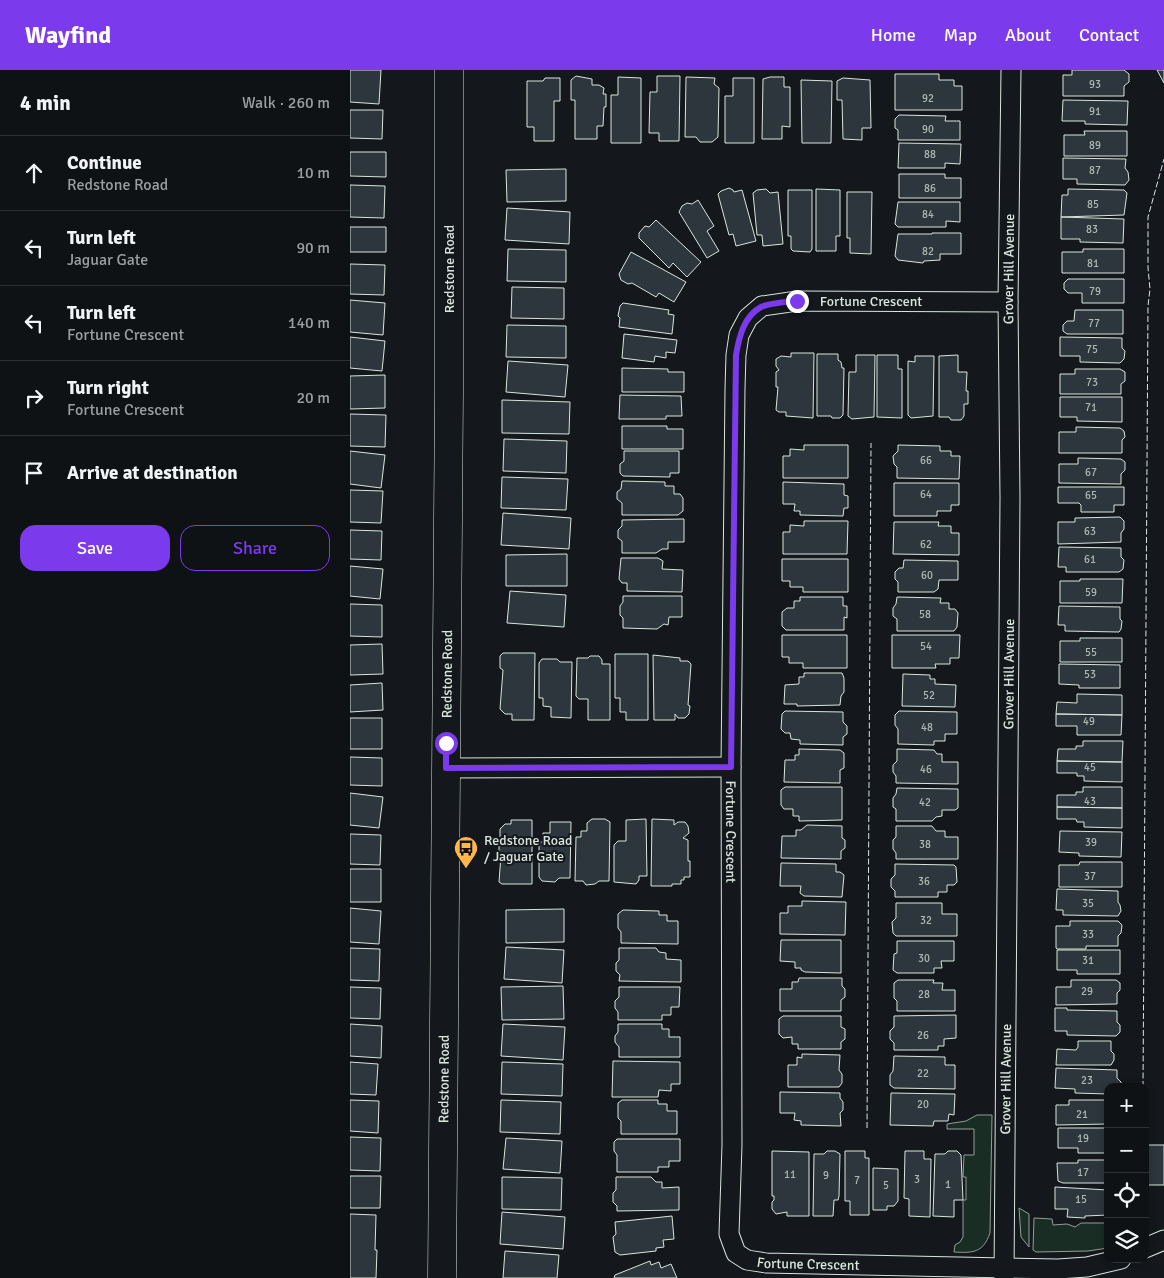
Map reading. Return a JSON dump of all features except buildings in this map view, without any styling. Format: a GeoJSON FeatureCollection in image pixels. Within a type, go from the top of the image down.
{"type":"FeatureCollection","features":[{"type":"Feature","properties":{"kind":"street","name":"Redstone Road"},"geometry":{"type":"LineString","coordinates":[[442,1278],[449,394],[449,70]]}},
{"type":"Feature","properties":{"kind":"street","name":"Grover Hill Avenue"},"geometry":{"type":"LineString","coordinates":[[1004,1272],[1010,508],[1008,302],[1011,70]]}},
{"type":"Feature","properties":{"kind":"street","name":"Fortune Crescent"},"geometry":{"type":"LineString","coordinates":[[1004,1272],[766,1263],[747,1260],[736,1253],[729,1234],[732,1145],[731,767],[736,355],[739,336],[748,318],[762,306],[797,301],[1008,302]]}},
{"type":"Feature","properties":{"kind":"street"},"geometry":{"type":"LineString","coordinates":[[446,768],[731,767]]}},
{"type":"Feature","properties":{"kind":"street"},"geometry":{"type":"LineString","coordinates":[[1149,1246],[1164,1240]]}},
{"type":"Feature","properties":{"kind":"street"},"geometry":{"type":"LineString","coordinates":[[1004,1272],[1086,1268],[1105,1263]]}},
{"type":"Feature","properties":{"kind":"green space"},"geometry":{"type":"Polygon","coordinates":[[[977,1115],[992,1115],[990,1233],[981,1248],[972,1252],[954,1252],[955,1245],[963,1237],[963,1200],[966,1200],[966,1177],[963,1177],[964,1155],[974,1155],[974,1129],[947,1129],[947,1124],[966,1121],[977,1115]]]}},
{"type":"Feature","properties":{"kind":"green space"},"geometry":{"type":"Polygon","coordinates":[[[1019,1208],[1029,1214],[1029,1247],[1021,1237],[1019,1208]]]}},
{"type":"Feature","properties":{"kind":"green space"},"geometry":{"type":"Polygon","coordinates":[[[1034,1218],[1052,1219],[1053,1225],[1067,1224],[1075,1227],[1081,1223],[1104,1223],[1104,1249],[1088,1251],[1036,1252],[1033,1250],[1034,1218]]]}},
{"type":"Feature","properties":{"kind":"fence"},"geometry":{"type":"LineString","coordinates":[[1143,1083],[1148,306],[1150,289],[1148,217],[1164,159]]}},
{"type":"Feature","properties":{"kind":"fence"},"geometry":{"type":"LineString","coordinates":[[867,1128],[871,443]]}},
{"type":"Feature","properties":{"kind":"place","name":"Redstone Road / Jaguar Gate"},"geometry":{"type":"Point","coordinates":[466,869]}},
{"type":"Feature","properties":{"kind":"route"},"geometry":{"type":"LineString","coordinates":[[446,743],[446,768],[731,767],[736,355],[739,336],[748,318],[762,306],[797,301]]}}]}
